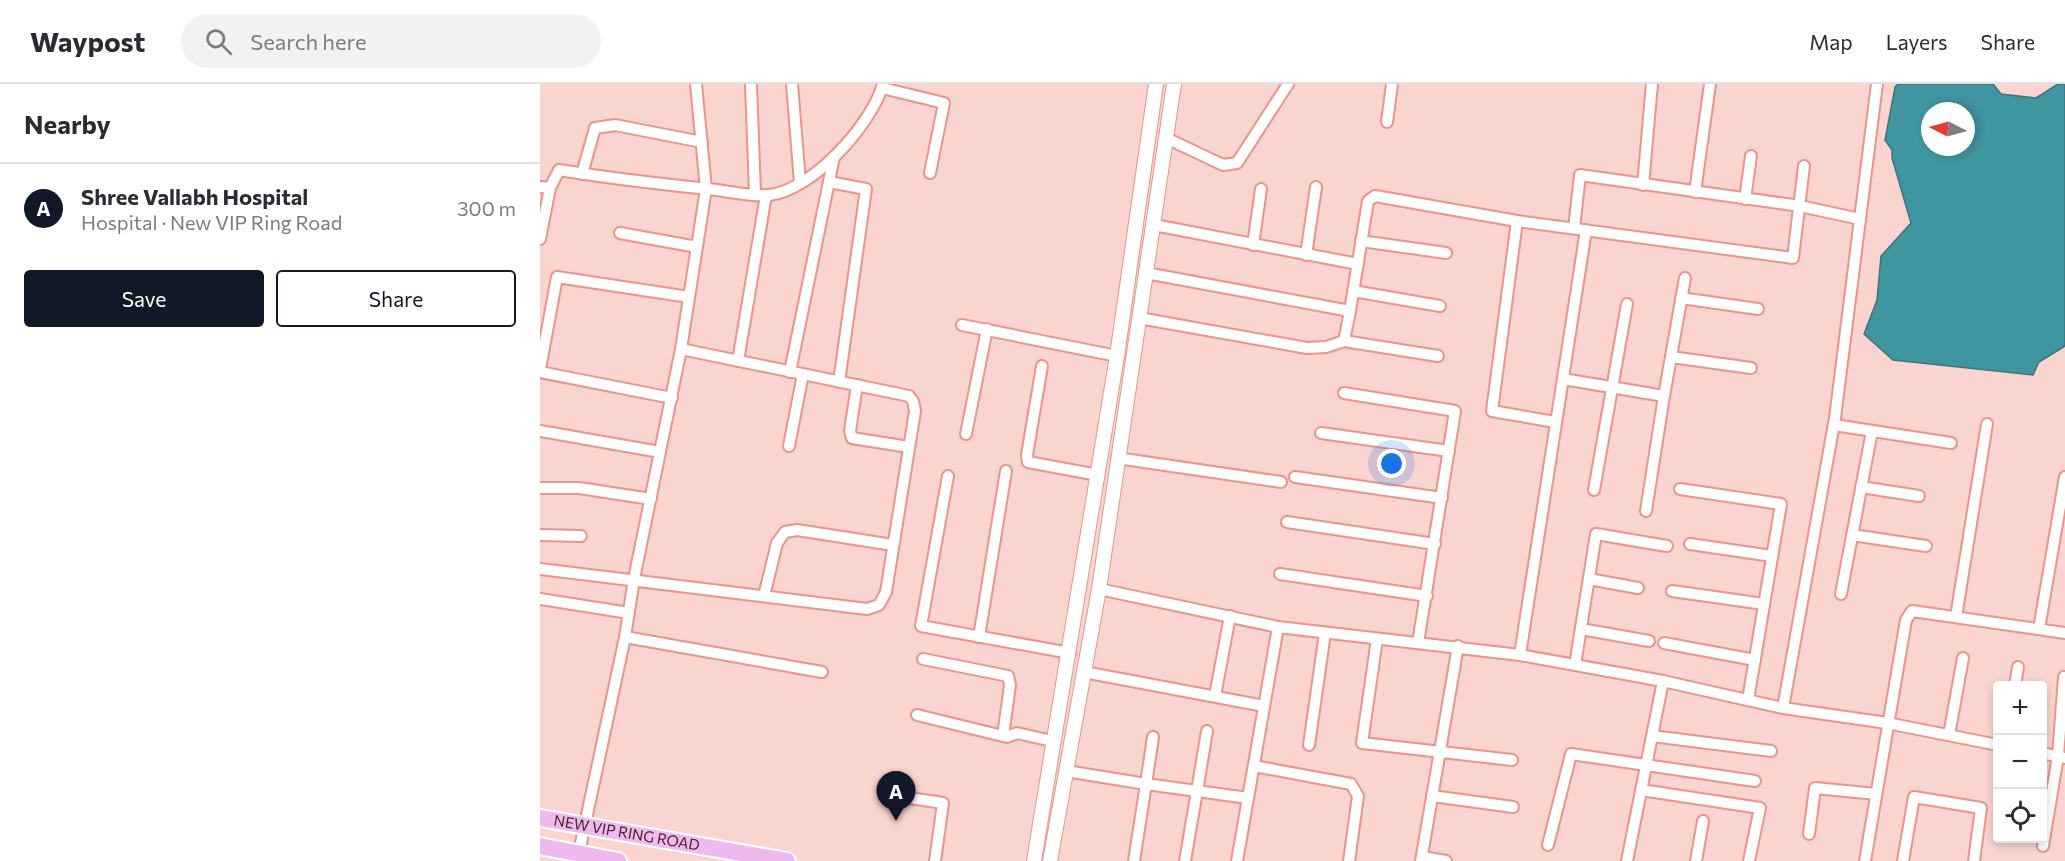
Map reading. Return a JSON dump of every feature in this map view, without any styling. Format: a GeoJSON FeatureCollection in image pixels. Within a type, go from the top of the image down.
{"type":"FeatureCollection","features":[{"type":"Feature","properties":{"kind":"main road","name":"NEW VIP RING ROAD"},"geometry":{"type":"LineString","coordinates":[[540,818],[740,856],[787,861]]}},
{"type":"Feature","properties":{"kind":"main road","name":"NEW VIP RING ROAD"},"geometry":{"type":"LineString","coordinates":[[540,846],[578,857],[618,861]]}},
{"type":"Feature","properties":{"kind":"street"},"geometry":{"type":"LineString","coordinates":[[578,857],[625,637],[634,579],[672,398],[706,189],[696,84]]}},
{"type":"Feature","properties":{"kind":"street"},"geometry":{"type":"LineString","coordinates":[[738,361],[761,195],[751,84]]}},
{"type":"Feature","properties":{"kind":"street"},"geometry":{"type":"LineString","coordinates":[[792,84],[800,183]]}},
{"type":"Feature","properties":{"kind":"street"},"geometry":{"type":"LineString","coordinates":[[1034,861],[1117,356],[1156,84]]}},
{"type":"Feature","properties":{"kind":"street"},"geometry":{"type":"LineString","coordinates":[[1050,861],[1099,589],[1174,84]]}},
{"type":"Feature","properties":{"kind":"street"},"geometry":{"type":"LineString","coordinates":[[1166,138],[1223,165],[1238,164],[1288,84]]}},
{"type":"Feature","properties":{"kind":"street"},"geometry":{"type":"LineString","coordinates":[[1386,122],[1392,84]]}},
{"type":"Feature","properties":{"kind":"street"},"geometry":{"type":"LineString","coordinates":[[1643,185],[1652,84]]}},
{"type":"Feature","properties":{"kind":"street"},"geometry":{"type":"LineString","coordinates":[[1695,192],[1710,84]]}},
{"type":"Feature","properties":{"kind":"street"},"geometry":{"type":"LineString","coordinates":[[1783,708],[1834,425],[1877,89],[1889,84]]}},
{"type":"Feature","properties":{"kind":"street"},"geometry":{"type":"LineString","coordinates":[[540,239],[545,187],[559,170],[761,195],[800,183],[834,157],[847,145],[882,86],[944,103],[930,173]]}},
{"type":"Feature","properties":{"kind":"street"},"geometry":{"type":"LineString","coordinates":[[582,174],[595,128],[615,125],[702,142]]}},
{"type":"Feature","properties":{"kind":"street"},"geometry":{"type":"LineString","coordinates":[[1745,198],[1751,156]]}},
{"type":"Feature","properties":{"kind":"street"},"geometry":{"type":"LineString","coordinates":[[790,372],[834,157]]}},
{"type":"Feature","properties":{"kind":"street"},"geometry":{"type":"LineString","coordinates":[[1344,341],[1368,201],[1375,196],[1516,221],[1793,258],[1804,166]]}},
{"type":"Feature","properties":{"kind":"street"},"geometry":{"type":"LineString","coordinates":[[1520,655],[1563,379],[1580,229],[1580,175],[1800,206],[1860,219]]}},
{"type":"Feature","properties":{"kind":"street"},"geometry":{"type":"LineString","coordinates":[[829,182],[866,189],[839,382]]}},
{"type":"Feature","properties":{"kind":"street"},"geometry":{"type":"LineString","coordinates":[[1306,255],[1316,187]]}},
{"type":"Feature","properties":{"kind":"street"},"geometry":{"type":"LineString","coordinates":[[1253,245],[1261,189]]}},
{"type":"Feature","properties":{"kind":"street"},"geometry":{"type":"LineString","coordinates":[[1516,221],[1492,411],[1556,422]]}},
{"type":"Feature","properties":{"kind":"street"},"geometry":{"type":"LineString","coordinates":[[1154,225],[1358,264]]}},
{"type":"Feature","properties":{"kind":"street"},"geometry":{"type":"LineString","coordinates":[[620,233],[697,247]]}},
{"type":"Feature","properties":{"kind":"street"},"geometry":{"type":"LineString","coordinates":[[1361,241],[1446,253]]}},
{"type":"Feature","properties":{"kind":"street"},"geometry":{"type":"LineString","coordinates":[[1146,273],[1350,311]]}},
{"type":"Feature","properties":{"kind":"street"},"geometry":{"type":"LineString","coordinates":[[672,398],[540,370],[557,277],[689,297]]}},
{"type":"Feature","properties":{"kind":"street"},"geometry":{"type":"LineString","coordinates":[[1646,511],[1684,278]]}},
{"type":"Feature","properties":{"kind":"street"},"geometry":{"type":"LineString","coordinates":[[1353,291],[1440,306]]}},
{"type":"Feature","properties":{"kind":"street"},"geometry":{"type":"LineString","coordinates":[[1681,298],[1758,309]]}},
{"type":"Feature","properties":{"kind":"street"},"geometry":{"type":"LineString","coordinates":[[1594,490],[1627,304]]}},
{"type":"Feature","properties":{"kind":"street"},"geometry":{"type":"LineString","coordinates":[[1139,318],[1307,348],[1326,347],[1344,341],[1438,356]]}},
{"type":"Feature","properties":{"kind":"street"},"geometry":{"type":"LineString","coordinates":[[962,325],[1117,356]]}},
{"type":"Feature","properties":{"kind":"street"},"geometry":{"type":"LineString","coordinates":[[966,434],[987,329]]}},
{"type":"Feature","properties":{"kind":"street"},"geometry":{"type":"LineString","coordinates":[[540,569],[873,608],[879,605],[886,592],[915,411],[913,401],[909,396],[681,350]]}},
{"type":"Feature","properties":{"kind":"street"},"geometry":{"type":"LineString","coordinates":[[1671,357],[1751,368]]}},
{"type":"Feature","properties":{"kind":"street"},"geometry":{"type":"LineString","coordinates":[[1042,366],[1027,455],[1029,462],[1098,475]]}},
{"type":"Feature","properties":{"kind":"street"},"geometry":{"type":"LineString","coordinates":[[789,446],[803,374]]}},
{"type":"Feature","properties":{"kind":"street"},"geometry":{"type":"LineString","coordinates":[[1563,379],[1664,396]]}},
{"type":"Feature","properties":{"kind":"street"},"geometry":{"type":"LineString","coordinates":[[856,385],[850,431],[852,438],[909,447]]}},
{"type":"Feature","properties":{"kind":"street"},"geometry":{"type":"LineString","coordinates":[[1344,393],[1455,411],[1418,643]]}},
{"type":"Feature","properties":{"kind":"street"},"geometry":{"type":"LineString","coordinates":[[1956,617],[1987,424]]}},
{"type":"Feature","properties":{"kind":"street"},"geometry":{"type":"LineString","coordinates":[[1834,425],[1951,443]]}},
{"type":"Feature","properties":{"kind":"street"},"geometry":{"type":"LineString","coordinates":[[540,431],[660,452]]}},
{"type":"Feature","properties":{"kind":"street"},"geometry":{"type":"LineString","coordinates":[[1841,594],[1872,431]]}},
{"type":"Feature","properties":{"kind":"street"},"geometry":{"type":"LineString","coordinates":[[1321,433],[1449,451]]}},
{"type":"Feature","properties":{"kind":"street"},"geometry":{"type":"LineString","coordinates":[[1117,458],[1281,482]]}},
{"type":"Feature","properties":{"kind":"street"},"geometry":{"type":"LineString","coordinates":[[980,637],[1006,471]]}},
{"type":"Feature","properties":{"kind":"street"},"geometry":{"type":"LineString","coordinates":[[948,476],[921,627],[1070,653]]}},
{"type":"Feature","properties":{"kind":"street"},"geometry":{"type":"LineString","coordinates":[[1295,477],[1442,498]]}},
{"type":"Feature","properties":{"kind":"street"},"geometry":{"type":"LineString","coordinates":[[2039,629],[2065,477]]}},
{"type":"Feature","properties":{"kind":"street"},"geometry":{"type":"LineString","coordinates":[[540,488],[579,488],[651,499]]}},
{"type":"Feature","properties":{"kind":"street"},"geometry":{"type":"LineString","coordinates":[[1861,488],[1919,496]]}},
{"type":"Feature","properties":{"kind":"street"},"geometry":{"type":"LineString","coordinates":[[1680,489],[1781,504],[1748,700]]}},
{"type":"Feature","properties":{"kind":"street"},"geometry":{"type":"LineString","coordinates":[[1287,522],[1435,544]]}},
{"type":"Feature","properties":{"kind":"street"},"geometry":{"type":"LineString","coordinates":[[764,596],[777,543],[785,532],[797,530],[893,545]]}},
{"type":"Feature","properties":{"kind":"street"},"geometry":{"type":"LineString","coordinates":[[1575,665],[1596,534],[1667,546]]}},
{"type":"Feature","properties":{"kind":"street"},"geometry":{"type":"LineString","coordinates":[[540,535],[582,536]]}},
{"type":"Feature","properties":{"kind":"street"},"geometry":{"type":"LineString","coordinates":[[1852,535],[1926,546]]}},
{"type":"Feature","properties":{"kind":"street"},"geometry":{"type":"LineString","coordinates":[[1690,544],[1772,556]]}},
{"type":"Feature","properties":{"kind":"street"},"geometry":{"type":"LineString","coordinates":[[1280,574],[1427,596]]}},
{"type":"Feature","properties":{"kind":"street"},"geometry":{"type":"LineString","coordinates":[[1589,579],[1638,588]]}},
{"type":"Feature","properties":{"kind":"street"},"geometry":{"type":"LineString","coordinates":[[1099,589],[1278,627],[1458,646],[1520,655],[1663,681],[1783,708],[1887,723],[1993,744]]}},
{"type":"Feature","properties":{"kind":"street"},"geometry":{"type":"LineString","coordinates":[[1672,591],[1764,604]]}},
{"type":"Feature","properties":{"kind":"street"},"geometry":{"type":"LineString","coordinates":[[540,599],[628,613]]}},
{"type":"Feature","properties":{"kind":"street"},"geometry":{"type":"LineString","coordinates":[[1865,861],[1906,620],[1912,611],[2065,633]]}},
{"type":"Feature","properties":{"kind":"street"},"geometry":{"type":"LineString","coordinates":[[1215,696],[1230,616]]}},
{"type":"Feature","properties":{"kind":"street"},"geometry":{"type":"LineString","coordinates":[[1237,861],[1278,627]]}},
{"type":"Feature","properties":{"kind":"street"},"geometry":{"type":"LineString","coordinates":[[1581,629],[1649,641]]}},
{"type":"Feature","properties":{"kind":"street"},"geometry":{"type":"LineString","coordinates":[[1309,745],[1325,633]]}},
{"type":"Feature","properties":{"kind":"street"},"geometry":{"type":"LineString","coordinates":[[625,637],[822,672]]}},
{"type":"Feature","properties":{"kind":"street"},"geometry":{"type":"LineString","coordinates":[[1377,639],[1362,743],[1512,760]]}},
{"type":"Feature","properties":{"kind":"street"},"geometry":{"type":"LineString","coordinates":[[1664,643],[1755,660]]}},
{"type":"Feature","properties":{"kind":"street"},"geometry":{"type":"LineString","coordinates":[[1446,861],[1422,859],[1458,646]]}},
{"type":"Feature","properties":{"kind":"street"},"geometry":{"type":"LineString","coordinates":[[1948,735],[1963,658]]}},
{"type":"Feature","properties":{"kind":"street"},"geometry":{"type":"LineString","coordinates":[[923,659],[1008,676],[1010,685],[1003,736]]}},
{"type":"Feature","properties":{"kind":"street"},"geometry":{"type":"LineString","coordinates":[[2016,681],[2018,667]]}},
{"type":"Feature","properties":{"kind":"street"},"geometry":{"type":"LineString","coordinates":[[1084,672],[1264,706]]}},
{"type":"Feature","properties":{"kind":"street"},"geometry":{"type":"LineString","coordinates":[[2043,846],[2062,757],[2064,677]]}},
{"type":"Feature","properties":{"kind":"street"},"geometry":{"type":"LineString","coordinates":[[1630,860],[1641,790],[1663,681]]}},
{"type":"Feature","properties":{"kind":"street"},"geometry":{"type":"LineString","coordinates":[[917,715],[1003,736],[1017,733],[1052,741]]}},
{"type":"Feature","properties":{"kind":"street"},"geometry":{"type":"LineString","coordinates":[[1185,861],[1207,731]]}},
{"type":"Feature","properties":{"kind":"street"},"geometry":{"type":"LineString","coordinates":[[1652,736],[1771,751]]}},
{"type":"Feature","properties":{"kind":"street"},"geometry":{"type":"LineString","coordinates":[[1134,861],[1153,737]]}},
{"type":"Feature","properties":{"kind":"street"},"geometry":{"type":"LineString","coordinates":[[1548,845],[1571,754],[1646,767],[1755,781]]}},
{"type":"Feature","properties":{"kind":"street"},"geometry":{"type":"LineString","coordinates":[[2047,754],[2062,757]]}},
{"type":"Feature","properties":{"kind":"street"},"geometry":{"type":"LineString","coordinates":[[1254,766],[1351,784],[1358,796],[1349,861]]}},
{"type":"Feature","properties":{"kind":"street"},"geometry":{"type":"LineString","coordinates":[[1066,771],[1248,798]]}},
{"type":"Feature","properties":{"kind":"street"},"geometry":{"type":"LineString","coordinates":[[1809,834],[1815,788],[1818,786],[1876,794]]}},
{"type":"Feature","properties":{"kind":"street"},"geometry":{"type":"LineString","coordinates":[[1641,790],[1760,808],[1749,861]]}},
{"type":"Feature","properties":{"kind":"street"},"geometry":{"type":"LineString","coordinates":[[896,796],[943,803],[936,861]]}},
{"type":"Feature","properties":{"kind":"street"},"geometry":{"type":"LineString","coordinates":[[1432,796],[1513,807]]}},
{"type":"Feature","properties":{"kind":"street"},"geometry":{"type":"LineString","coordinates":[[1903,861],[1914,797],[1981,808],[1974,861]]}},
{"type":"Feature","properties":{"kind":"street"},"geometry":{"type":"LineString","coordinates":[[1696,861],[1702,821]]}},
{"type":"Feature","properties":{"kind":"water"},"geometry":{"type":"Polygon","coordinates":[[[1898,84],[1993,84],[2001,94],[2036,98],[2058,84],[2065,84],[2065,346],[2039,362],[2033,375],[1893,360],[1864,334],[1877,300],[1881,256],[1911,223],[1892,158],[1892,150],[1885,140],[1895,87],[1898,84]]]}},
{"type":"Feature","properties":{"kind":"place","name":"Shree Vallabh Hospital"},"geometry":{"type":"Point","coordinates":[896,821]}}]}
